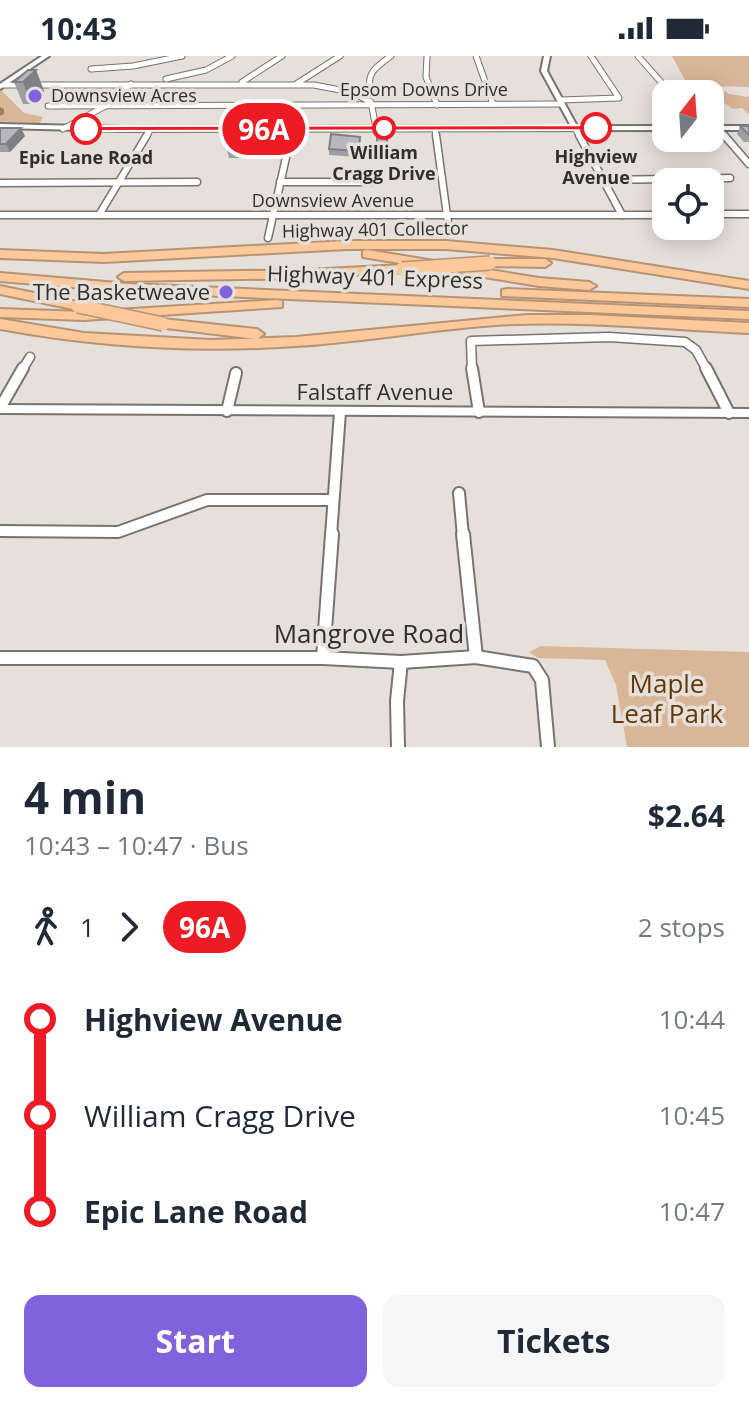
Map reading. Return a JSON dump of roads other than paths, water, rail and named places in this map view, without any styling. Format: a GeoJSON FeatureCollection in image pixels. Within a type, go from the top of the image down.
{"type":"FeatureCollection","features":[{"type":"Feature","properties":{"kind":"highway","name":"Highway 401 Collector"},"geometry":{"type":"LineString","coordinates":[[0,254],[50,258],[165,256],[347,245],[446,245],[553,254],[749,285]]}},
{"type":"Feature","properties":{"kind":"highway"},"geometry":{"type":"LineString","coordinates":[[50,258],[65,262],[132,264],[358,253],[412,259],[539,282],[749,301]]}},
{"type":"Feature","properties":{"kind":"highway"},"geometry":{"type":"LineString","coordinates":[[124,277],[308,274],[490,263],[578,265],[749,285]]}},
{"type":"Feature","properties":{"kind":"highway","name":"Highway 401 Express"},"geometry":{"type":"LineString","coordinates":[[0,268],[124,277],[749,301]]}},
{"type":"Feature","properties":{"kind":"highway","name":"Highway 401 Express"},"geometry":{"type":"LineString","coordinates":[[0,277],[130,288],[749,315]]}},
{"type":"Feature","properties":{"kind":"highway"},"geometry":{"type":"LineString","coordinates":[[0,290],[163,324],[224,333],[258,334],[543,319],[749,328]]}},
{"type":"Feature","properties":{"kind":"highway"},"geometry":{"type":"LineString","coordinates":[[0,313],[84,316],[257,305],[395,305],[435,301]]}},
{"type":"Feature","properties":{"kind":"highway"},"geometry":{"type":"LineString","coordinates":[[0,324],[47,334],[132,343],[196,345],[335,338],[493,321]]}},
{"type":"Feature","properties":{"kind":"main road"},"geometry":{"type":"LineString","coordinates":[[2,86],[46,56]]}},
{"type":"Feature","properties":{"kind":"main road"},"geometry":{"type":"LineString","coordinates":[[1,126],[63,129],[652,128]]}},
{"type":"Feature","properties":{"kind":"main road"},"geometry":{"type":"LineString","coordinates":[[724,128],[749,128]]}},
{"type":"Feature","properties":{"kind":"street"},"geometry":{"type":"LineString","coordinates":[[71,85],[91,69],[133,66],[182,56]]}},
{"type":"Feature","properties":{"kind":"street"},"geometry":{"type":"LineString","coordinates":[[162,82],[206,70],[232,56]]}},
{"type":"Feature","properties":{"kind":"street"},"geometry":{"type":"LineString","coordinates":[[239,84],[282,56]]}},
{"type":"Feature","properties":{"kind":"street"},"geometry":{"type":"LineString","coordinates":[[296,84],[340,56]]}},
{"type":"Feature","properties":{"kind":"street"},"geometry":{"type":"LineString","coordinates":[[363,97],[372,93],[368,75],[391,56]]}},
{"type":"Feature","properties":{"kind":"street"},"geometry":{"type":"LineString","coordinates":[[427,56],[426,75],[437,105]]}},
{"type":"Feature","properties":{"kind":"street"},"geometry":{"type":"LineString","coordinates":[[476,56],[493,104]]}},
{"type":"Feature","properties":{"kind":"street"},"geometry":{"type":"LineString","coordinates":[[547,56],[544,71],[622,215]]}},
{"type":"Feature","properties":{"kind":"street","name":"Epsom Downs Drive"},"geometry":{"type":"LineString","coordinates":[[48,106],[437,105],[619,98],[591,56]]}},
{"type":"Feature","properties":{"kind":"street"},"geometry":{"type":"LineString","coordinates":[[638,56],[659,80]]}},
{"type":"Feature","properties":{"kind":"street"},"geometry":{"type":"LineString","coordinates":[[88,60],[91,69]]}},
{"type":"Feature","properties":{"kind":"street"},"geometry":{"type":"LineString","coordinates":[[2,86],[162,82],[296,84],[336,88],[374,104],[376,128]]}},
{"type":"Feature","properties":{"kind":"street"},"geometry":{"type":"LineString","coordinates":[[63,129],[107,105],[131,84]]}},
{"type":"Feature","properties":{"kind":"street"},"geometry":{"type":"LineString","coordinates":[[435,128],[449,230]]}},
{"type":"Feature","properties":{"kind":"street"},"geometry":{"type":"LineString","coordinates":[[99,215],[151,129]]}},
{"type":"Feature","properties":{"kind":"street"},"geometry":{"type":"LineString","coordinates":[[268,238],[292,129]]}},
{"type":"Feature","properties":{"kind":"street"},"geometry":{"type":"LineString","coordinates":[[724,139],[749,164]]}},
{"type":"Feature","properties":{"kind":"street"},"geometry":{"type":"LineString","coordinates":[[724,178],[730,178]]}},
{"type":"Feature","properties":{"kind":"street"},"geometry":{"type":"LineString","coordinates":[[604,180],[652,179]]}},
{"type":"Feature","properties":{"kind":"street"},"geometry":{"type":"LineString","coordinates":[[0,183],[118,185],[124,182],[197,182]]}},
{"type":"Feature","properties":{"kind":"street"},"geometry":{"type":"LineString","coordinates":[[280,182],[379,182]]}},
{"type":"Feature","properties":{"kind":"street"},"geometry":{"type":"LineString","coordinates":[[724,214],[749,214]]}},
{"type":"Feature","properties":{"kind":"street","name":"Downsview Avenue"},"geometry":{"type":"LineString","coordinates":[[0,215],[652,215]]}},
{"type":"Feature","properties":{"kind":"street"},"geometry":{"type":"LineString","coordinates":[[479,412],[469,348],[471,341],[609,337],[685,342],[696,350],[729,413]]}},
{"type":"Feature","properties":{"kind":"street"},"geometry":{"type":"LineString","coordinates":[[0,408],[30,357]]}},
{"type":"Feature","properties":{"kind":"street"},"geometry":{"type":"LineString","coordinates":[[227,411],[236,373]]}},
{"type":"Feature","properties":{"kind":"street","name":"Falstaff Avenue"},"geometry":{"type":"LineString","coordinates":[[0,408],[749,413]]}},
{"type":"Feature","properties":{"kind":"street"},"geometry":{"type":"LineString","coordinates":[[323,658],[340,412]]}},
{"type":"Feature","properties":{"kind":"street"},"geometry":{"type":"LineString","coordinates":[[459,493],[476,657]]}},
{"type":"Feature","properties":{"kind":"street"},"geometry":{"type":"LineString","coordinates":[[0,531],[118,532],[137,529],[192,503],[207,500],[333,500]]}},
{"type":"Feature","properties":{"kind":"street","name":"Mangrove Road"},"geometry":{"type":"LineString","coordinates":[[0,658],[323,658],[401,662],[476,657],[522,662],[537,669],[542,680],[548,747]]}},
{"type":"Feature","properties":{"kind":"street"},"geometry":{"type":"LineString","coordinates":[[398,747],[397,701],[401,662]]}},
{"type":"Feature","properties":{"kind":"waterway"},"geometry":{"type":"LineString","coordinates":[[0,109],[0,114]]}},
{"type":"Feature","properties":{"kind":"place","name":"Downsview Acres"},"geometry":{"type":"Point","coordinates":[35,96]}},
{"type":"Feature","properties":{"kind":"place","name":"William Cragg Drive"},"geometry":{"type":"Point","coordinates":[384,128]}},
{"type":"Feature","properties":{"kind":"place","name":"Highview Avenue"},"geometry":{"type":"Point","coordinates":[596,128]}},
{"type":"Feature","properties":{"kind":"place","name":"Epic Lane Road"},"geometry":{"type":"Point","coordinates":[86,129]}},
{"type":"Feature","properties":{"kind":"place","name":"The Basketweave"},"geometry":{"type":"Point","coordinates":[226,292]}},
{"type":"Feature","properties":{"kind":"park label","name":"Maple Leaf Park"},"geometry":{"type":"Point","coordinates":[667,699]}}]}
